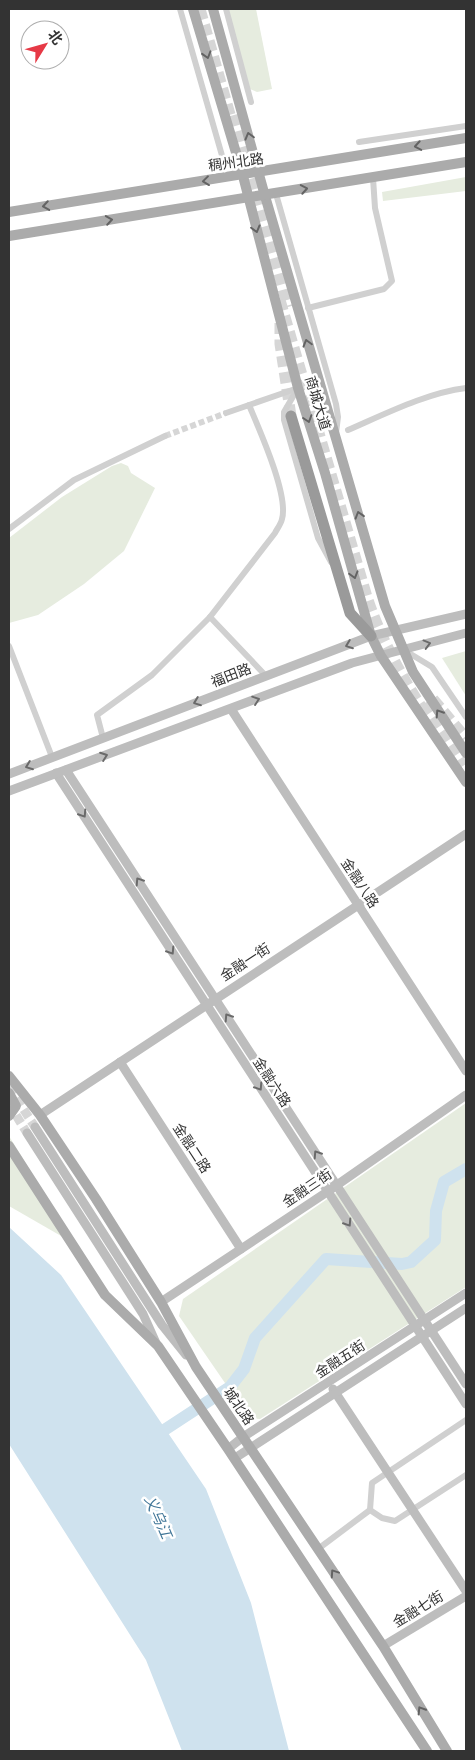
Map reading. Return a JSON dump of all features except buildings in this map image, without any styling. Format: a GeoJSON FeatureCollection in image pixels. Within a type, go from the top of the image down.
{"type":"FeatureCollection","features":[{"type":"Feature","properties":{"kind":"highway"},"geometry":{"type":"LineString","coordinates":[[291,416],[350,613],[371,636]]}},
{"type":"Feature","properties":{"kind":"main road","name":"商城大道"},"geometry":{"type":"LineString","coordinates":[[193,9],[243,176],[298,388],[325,473],[371,636],[381,656],[466,782]]}},
{"type":"Feature","properties":{"kind":"main road","name":"商城大道"},"geometry":{"type":"LineString","coordinates":[[213,9],[265,196],[385,606],[412,672],[466,754]]}},
{"type":"Feature","properties":{"kind":"main road","name":"稠州北路"},"geometry":{"type":"LineString","coordinates":[[9,212],[243,176],[466,138]]}},
{"type":"Feature","properties":{"kind":"main road"},"geometry":{"type":"LineString","coordinates":[[9,236],[248,199],[466,162]]}},
{"type":"Feature","properties":{"kind":"main road","name":"城北路"},"geometry":{"type":"LineString","coordinates":[[9,1076],[40,1114],[162,1302],[199,1371],[383,1646],[447,1751]]}},
{"type":"Feature","properties":{"kind":"main road"},"geometry":{"type":"LineString","coordinates":[[9,1093],[16,1106],[9,1116]]}},
{"type":"Feature","properties":{"kind":"main road"},"geometry":{"type":"LineString","coordinates":[[9,1146],[105,1295],[158,1346],[235,1458],[427,1751]]}},
{"type":"Feature","properties":{"kind":"street"},"geometry":{"type":"LineString","coordinates":[[180,9],[223,159],[243,176]]}},
{"type":"Feature","properties":{"kind":"street"},"geometry":{"type":"LineString","coordinates":[[226,9],[251,102]]}},
{"type":"Feature","properties":{"kind":"street"},"geometry":{"type":"LineString","coordinates":[[359,142],[466,126]]}},
{"type":"Feature","properties":{"kind":"street"},"geometry":{"type":"LineString","coordinates":[[308,308],[384,289],[392,281],[375,208],[373,178]]}},
{"type":"Feature","properties":{"kind":"street"},"geometry":{"type":"LineString","coordinates":[[276,194],[336,404],[338,417],[335,437]]}},
{"type":"Feature","properties":{"kind":"street"},"geometry":{"type":"LineString","coordinates":[[226,414],[298,388]]}},
{"type":"Feature","properties":{"kind":"street"},"geometry":{"type":"LineString","coordinates":[[298,388],[284,412],[284,420],[318,538],[324,552],[338,572]]}},
{"type":"Feature","properties":{"kind":"street"},"geometry":{"type":"LineString","coordinates":[[348,430],[394,410],[454,389],[466,388]]}},
{"type":"Feature","properties":{"kind":"street"},"geometry":{"type":"LineString","coordinates":[[103,738],[97,715],[152,675],[210,617],[275,533],[282,520],[279,487],[263,437],[249,405]]}},
{"type":"Feature","properties":{"kind":"street"},"geometry":{"type":"LineString","coordinates":[[9,529],[74,480],[165,436]]}},
{"type":"Feature","properties":{"kind":"street","name":"福田路"},"geometry":{"type":"LineString","coordinates":[[9,774],[371,636],[466,614]]}},
{"type":"Feature","properties":{"kind":"street"},"geometry":{"type":"LineString","coordinates":[[210,617],[266,676]]}},
{"type":"Feature","properties":{"kind":"street"},"geometry":{"type":"LineString","coordinates":[[9,791],[352,663],[466,633]]}},
{"type":"Feature","properties":{"kind":"street"},"geometry":{"type":"LineString","coordinates":[[9,646],[52,757]]}},
{"type":"Feature","properties":{"kind":"street"},"geometry":{"type":"LineString","coordinates":[[404,650],[432,667],[466,717]]}},
{"type":"Feature","properties":{"kind":"street","name":"金融八路"},"geometry":{"type":"LineString","coordinates":[[231,709],[466,1071]]}},
{"type":"Feature","properties":{"kind":"street","name":"金融六路"},"geometry":{"type":"LineString","coordinates":[[66,770],[466,1384]]}},
{"type":"Feature","properties":{"kind":"street","name":"金融六路"},"geometry":{"type":"LineString","coordinates":[[56,773],[466,1404]]}},
{"type":"Feature","properties":{"kind":"street","name":"金融一街"},"geometry":{"type":"LineString","coordinates":[[40,1114],[466,834]]}},
{"type":"Feature","properties":{"kind":"street","name":"金融二路"},"geometry":{"type":"LineString","coordinates":[[120,1062],[241,1249]]}},
{"type":"Feature","properties":{"kind":"street","name":"金融三街"},"geometry":{"type":"LineString","coordinates":[[162,1302],[327,1192],[466,1095]]}},
{"type":"Feature","properties":{"kind":"street"},"geometry":{"type":"LineString","coordinates":[[158,1346],[143,1314],[31,1130],[162,1326],[199,1371]]}},
{"type":"Feature","properties":{"kind":"street","name":"金融五街"},"geometry":{"type":"LineString","coordinates":[[228,1449],[243,1437],[466,1293]]}},
{"type":"Feature","properties":{"kind":"street","name":"金融五街"},"geometry":{"type":"LineString","coordinates":[[235,1458],[252,1449],[466,1308]]}},
{"type":"Feature","properties":{"kind":"street"},"geometry":{"type":"LineString","coordinates":[[329,1383],[466,1591]]}},
{"type":"Feature","properties":{"kind":"street"},"geometry":{"type":"LineString","coordinates":[[318,1549],[370,1510],[372,1483],[466,1420]]}},
{"type":"Feature","properties":{"kind":"street"},"geometry":{"type":"LineString","coordinates":[[370,1510],[382,1518],[395,1521],[414,1511],[466,1475]]}},
{"type":"Feature","properties":{"kind":"street","name":"金融七街"},"geometry":{"type":"LineString","coordinates":[[383,1646],[466,1596]]}},
{"type":"Feature","properties":{"kind":"shaded area"},"geometry":{"type":"Polygon","coordinates":[[[228,9],[256,9],[272,89],[257,92],[250,89],[228,9]]]}},
{"type":"Feature","properties":{"kind":"shaded area"},"geometry":{"type":"Polygon","coordinates":[[[466,177],[466,191],[383,201],[382,192],[466,177]]]}},
{"type":"Feature","properties":{"kind":"shaded area"},"geometry":{"type":"Polygon","coordinates":[[[121,463],[128,466],[131,473],[155,488],[124,551],[84,584],[38,615],[9,623],[9,538],[62,497],[112,466],[121,463]]]}},
{"type":"Feature","properties":{"kind":"shaded area"},"geometry":{"type":"Polygon","coordinates":[[[466,651],[466,696],[442,658],[466,651]]]}},
{"type":"Feature","properties":{"kind":"shaded area"},"geometry":{"type":"Polygon","coordinates":[[[466,1103],[466,1287],[260,1419],[249,1418],[179,1316],[183,1299],[466,1103]]]}},
{"type":"Feature","properties":{"kind":"shaded area"},"geometry":{"type":"Polygon","coordinates":[[[9,1136],[75,1244],[9,1206],[9,1136]]]}},
{"type":"Feature","properties":{"kind":"water","name":"义乌江"},"geometry":{"type":"Polygon","coordinates":[[[9,1227],[61,1275],[206,1489],[251,1603],[289,1751],[182,1751],[146,1660],[9,1444],[9,1227]]]}},
{"type":"Feature","properties":{"kind":"waterway"},"geometry":{"type":"LineString","coordinates":[[152,1438],[230,1387],[244,1369],[255,1338],[326,1259],[402,1264],[411,1262],[435,1240],[436,1211],[444,1182],[466,1169]]}},
{"type":"Feature","properties":{"kind":"tunnel"},"geometry":{"type":"LineString","coordinates":[[200,9],[233,125]]}},
{"type":"Feature","properties":{"kind":"tunnel"},"geometry":{"type":"LineString","coordinates":[[234,115],[288,307]]}},
{"type":"Feature","properties":{"kind":"tunnel"},"geometry":{"type":"LineString","coordinates":[[280,300],[367,597],[393,657],[426,714]]}},
{"type":"Feature","properties":{"kind":"tunnel"},"geometry":{"type":"LineString","coordinates":[[280,323],[280,344],[291,416]]}},
{"type":"Feature","properties":{"kind":"tunnel"},"geometry":{"type":"LineString","coordinates":[[165,436],[226,413]]}},
{"type":"Feature","properties":{"kind":"tunnel"},"geometry":{"type":"LineString","coordinates":[[433,699],[466,738]]}},
{"type":"Feature","properties":{"kind":"tunnel"},"geometry":{"type":"LineString","coordinates":[[425,703],[466,764]]}},
{"type":"Feature","properties":{"kind":"tunnel"},"geometry":{"type":"LineString","coordinates":[[9,1087],[35,1127]]}},
{"type":"Feature","properties":{"kind":"tunnel"},"geometry":{"type":"LineString","coordinates":[[9,1104],[27,1133]]}}]}
